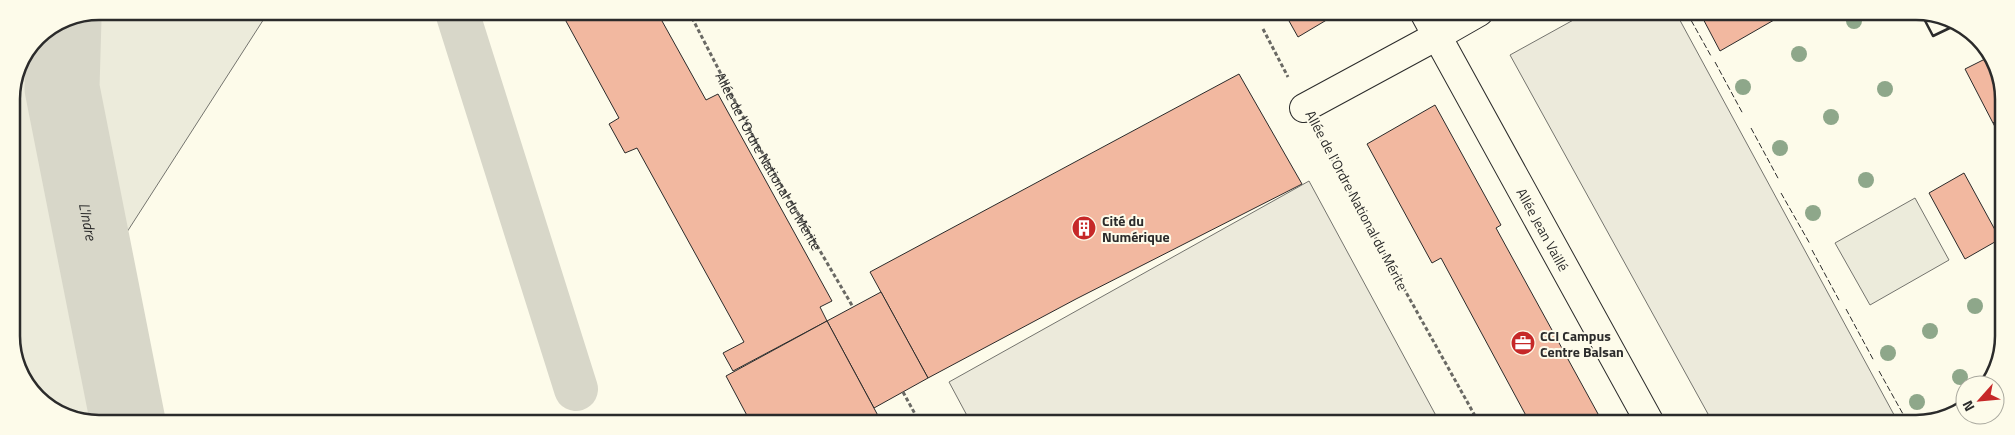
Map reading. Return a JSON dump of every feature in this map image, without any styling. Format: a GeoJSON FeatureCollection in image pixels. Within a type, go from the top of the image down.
{"type":"FeatureCollection","features":[{"type":"Feature","properties":{"kind":"lane","name":"Allée Jean Vaillé"},"geometry":{"type":"LineString","coordinates":[[1428,20],[1646,415]]}},
{"type":"Feature","properties":{"kind":"lane"},"geometry":{"type":"LineString","coordinates":[[1437,36],[1465,20]]}},
{"type":"Feature","properties":{"kind":"lane","name":"Allée de l'Ordre National du Mérite"},"geometry":{"type":"LineString","coordinates":[[1304,108],[1437,36]]}},
{"type":"Feature","properties":{"kind":"path","name":"Allée de l'Ordre National du Mérite"},"geometry":{"type":"LineString","coordinates":[[693,20],[756,142],[853,307]]}},
{"type":"Feature","properties":{"kind":"path"},"geometry":{"type":"LineString","coordinates":[[1262,29],[1304,108]]}},
{"type":"Feature","properties":{"kind":"path","name":"Allée de l'Ordre National du Mérite"},"geometry":{"type":"LineString","coordinates":[[1304,108],[1476,415]]}},
{"type":"Feature","properties":{"kind":"path"},"geometry":{"type":"LineString","coordinates":[[903,392],[916,415]]}},
{"type":"Feature","properties":{"kind":"shaded area"},"geometry":{"type":"Polygon","coordinates":[[[99,20],[263,20],[109,260],[158,415],[99,415],[74,411],[64,407],[51,399],[36,384],[24,361],[20,336],[20,94],[28,64],[36,51],[59,31],[84,22],[99,20]]]}},
{"type":"Feature","properties":{"kind":"shaded area"},"geometry":{"type":"Polygon","coordinates":[[[1573,20],[1680,20],[1894,415],[1709,415],[1510,55],[1573,20]]]}},
{"type":"Feature","properties":{"kind":"shaded area"},"geometry":{"type":"Polygon","coordinates":[[[1309,181],[1436,415],[967,415],[949,382],[1309,181]]]}},
{"type":"Feature","properties":{"kind":"shaded area"},"geometry":{"type":"Polygon","coordinates":[[[1915,198],[1949,260],[1870,305],[1835,243],[1915,198]]]}},
{"type":"Feature","properties":{"kind":"building"},"geometry":{"type":"Polygon","coordinates":[[[565,20],[661,20],[706,100],[718,94],[832,301],[820,307],[827,321],[733,371],[723,353],[744,342],[637,148],[625,153],[609,124],[619,118],[565,20]]]}},
{"type":"Feature","properties":{"kind":"building"},"geometry":{"type":"Polygon","coordinates":[[[1288,20],[1327,20],[1298,37],[1288,20]]]}},
{"type":"Feature","properties":{"kind":"building"},"geometry":{"type":"Polygon","coordinates":[[[1704,20],[1774,20],[1720,51],[1704,20]]]}},
{"type":"Feature","properties":{"kind":"building"},"geometry":{"type":"Polygon","coordinates":[[[1984,59],[1987,64],[1991,74],[1995,99],[1995,122],[1993,123],[1965,69],[1984,59]]]}},
{"type":"Feature","properties":{"kind":"building","name":"Cité du Numérique"},"geometry":{"type":"Polygon","coordinates":[[[1239,74],[1302,184],[1076,299],[928,378],[870,272],[1239,74]]]}},
{"type":"Feature","properties":{"kind":"building","name":"CCI Campus Centre Balsan"},"geometry":{"type":"Polygon","coordinates":[[[1435,105],[1501,225],[1496,228],[1599,415],[1526,415],[1441,258],[1432,263],[1367,144],[1435,105]]]}},
{"type":"Feature","properties":{"kind":"building"},"geometry":{"type":"Polygon","coordinates":[[[1964,173],[1995,230],[1995,242],[1965,259],[1929,193],[1964,173]]]}},
{"type":"Feature","properties":{"kind":"building"},"geometry":{"type":"Polygon","coordinates":[[[881,292],[928,378],[874,408],[827,321],[881,292]]]}},
{"type":"Feature","properties":{"kind":"building"},"geometry":{"type":"Polygon","coordinates":[[[827,321],[878,415],[747,415],[726,376],[827,321]]]}},
{"type":"Feature","properties":{"kind":"waterway"},"geometry":{"type":"LineString","coordinates":[[460,20],[576,389]]}},
{"type":"Feature","properties":{"kind":"waterway","name":"L'Indre"},"geometry":{"type":"LineString","coordinates":[[64,29],[62,88],[127,415]]}},
{"type":"Feature","properties":{"kind":"fence"},"geometry":{"type":"LineString","coordinates":[[1691,20],[1711,56]]}},
{"type":"Feature","properties":{"kind":"fence"},"geometry":{"type":"LineString","coordinates":[[1715,62],[1743,114]]}},
{"type":"Feature","properties":{"kind":"fence"},"geometry":{"type":"LineString","coordinates":[[1751,128],[1779,180]]}},
{"type":"Feature","properties":{"kind":"fence"},"geometry":{"type":"LineString","coordinates":[[1781,193],[1810,244]]}},
{"type":"Feature","properties":{"kind":"fence"},"geometry":{"type":"LineString","coordinates":[[1812,250],[1840,302]]}},
{"type":"Feature","properties":{"kind":"fence"},"geometry":{"type":"LineString","coordinates":[[1846,309],[1874,361]]}},
{"type":"Feature","properties":{"kind":"fence"},"geometry":{"type":"LineString","coordinates":[[1879,371],[1904,415]]}},
{"type":"Feature","properties":{"kind":"wall"},"geometry":{"type":"LineString","coordinates":[[1925,21],[1933,36],[1950,28]]}},
{"type":"Feature","properties":{"kind":"place","name":"Cité du Numérique"},"geometry":{"type":"Point","coordinates":[1084,228]}},
{"type":"Feature","properties":{"kind":"place","name":"CCI Campus Centre Balsan"},"geometry":{"type":"Point","coordinates":[1523,343]}}]}
